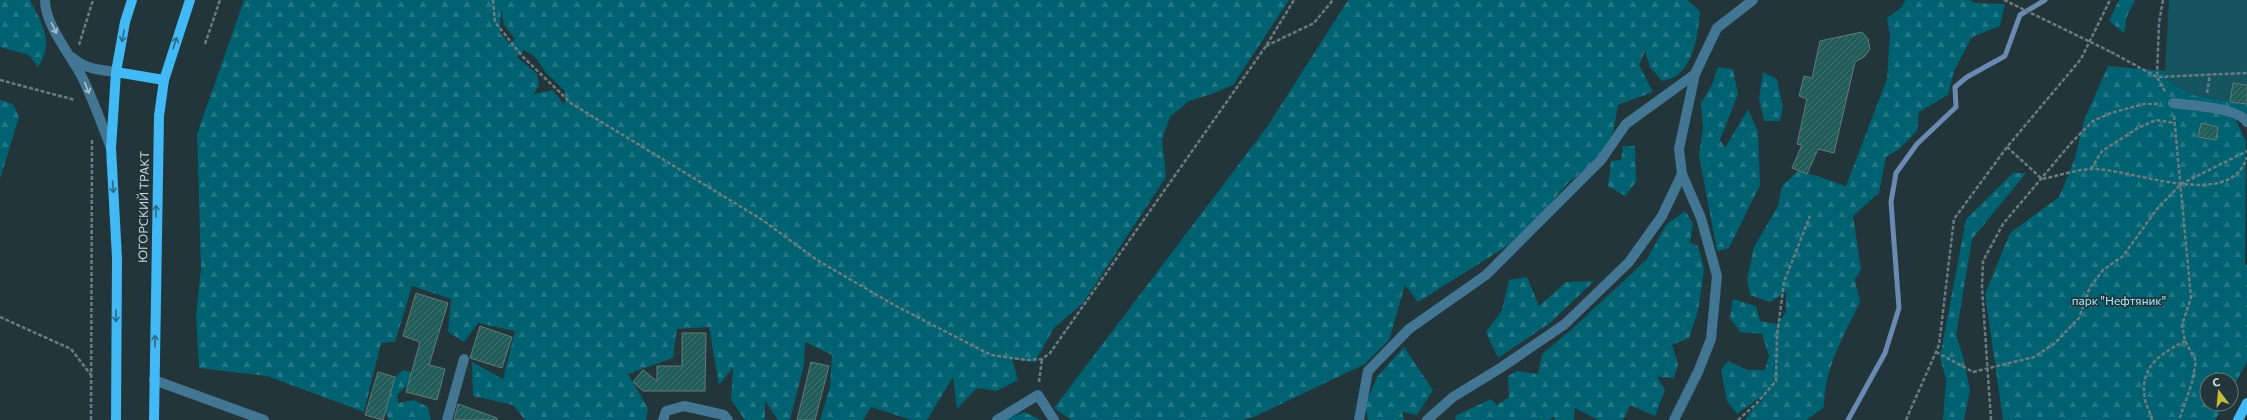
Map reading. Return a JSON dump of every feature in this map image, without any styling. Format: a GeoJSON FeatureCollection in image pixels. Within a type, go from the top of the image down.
{"type":"FeatureCollection","features":[{"type":"Feature","properties":{"kind":"main road"},"geometry":{"type":"LineString","coordinates":[[116,420],[117,258],[111,148],[116,72],[125,22],[132,0]]}},
{"type":"Feature","properties":{"kind":"main road","name":"ЮГОРСКИЙ ТРАКТ"},"geometry":{"type":"LineString","coordinates":[[154,420],[156,191],[159,116],[164,80],[190,0]]}},
{"type":"Feature","properties":{"kind":"main road"},"geometry":{"type":"LineString","coordinates":[[116,72],[164,80]]}},
{"type":"Feature","properties":{"kind":"main road"},"geometry":{"type":"LineString","coordinates":[[2241,419],[2247,403]]}},
{"type":"Feature","properties":{"kind":"lane"},"geometry":{"type":"LineString","coordinates":[[45,0],[45,7],[54,29],[83,79],[111,148]]}},
{"type":"Feature","properties":{"kind":"lane"},"geometry":{"type":"LineString","coordinates":[[1674,420],[1698,372],[1711,339],[1717,276],[1700,218],[1682,174],[1679,149],[1695,74],[1717,28],[1753,0]]}},
{"type":"Feature","properties":{"kind":"lane"},"geometry":{"type":"LineString","coordinates":[[68,54],[80,64],[96,70],[116,72]]}},
{"type":"Feature","properties":{"kind":"lane"},"geometry":{"type":"LineString","coordinates":[[1359,420],[1368,371],[1409,329],[1486,275],[1601,160],[1626,124],[1695,74]]}},
{"type":"Feature","properties":{"kind":"lane"},"geometry":{"type":"LineString","coordinates":[[2173,103],[2226,110],[2244,117],[2247,122]]}},
{"type":"Feature","properties":{"kind":"lane"},"geometry":{"type":"LineString","coordinates":[[1427,420],[1453,397],[1502,367],[1565,324],[1629,262],[1662,216],[1682,174]]}},
{"type":"Feature","properties":{"kind":"lane"},"geometry":{"type":"LineString","coordinates":[[446,420],[464,359]]}},
{"type":"Feature","properties":{"kind":"lane"},"geometry":{"type":"LineString","coordinates":[[154,380],[264,420]]}},
{"type":"Feature","properties":{"kind":"lane"},"geometry":{"type":"LineString","coordinates":[[996,420],[1038,395],[1054,420]]}},
{"type":"Feature","properties":{"kind":"lane"},"geometry":{"type":"LineString","coordinates":[[663,420],[666,411],[684,406],[724,415],[728,420]]}},
{"type":"Feature","properties":{"kind":"path"},"geometry":{"type":"LineString","coordinates":[[80,64],[78,54],[80,38],[93,0]]}},
{"type":"Feature","properties":{"kind":"path"},"geometry":{"type":"LineString","coordinates":[[205,44],[220,0]]}},
{"type":"Feature","properties":{"kind":"path"},"geometry":{"type":"LineString","coordinates":[[493,0],[495,22],[524,57],[572,104],[761,219],[817,260],[894,305],[991,356],[1026,360],[1042,359],[1050,353],[1266,46],[1294,0]]}},
{"type":"Feature","properties":{"kind":"path"},"geometry":{"type":"LineString","coordinates":[[1266,46],[1314,23],[1333,0]]}},
{"type":"Feature","properties":{"kind":"path"},"geometry":{"type":"LineString","coordinates":[[2004,0],[2111,52],[2157,77],[2247,73]]}},
{"type":"Feature","properties":{"kind":"path"},"geometry":{"type":"LineString","coordinates":[[1906,420],[1939,345],[1954,219],[2007,147],[2081,58],[2110,0]]}},
{"type":"Feature","properties":{"kind":"path"},"geometry":{"type":"LineString","coordinates":[[2157,77],[2159,23],[2163,0]]}},
{"type":"Feature","properties":{"kind":"path"},"geometry":{"type":"LineString","coordinates":[[2205,108],[2210,74]]}},
{"type":"Feature","properties":{"kind":"path"},"geometry":{"type":"LineString","coordinates":[[0,80],[75,100]]}},
{"type":"Feature","properties":{"kind":"path"},"geometry":{"type":"LineString","coordinates":[[1991,420],[1982,287],[1983,261],[2003,224],[2072,142],[2093,121],[2111,113],[2144,104],[2173,103],[2191,298],[2182,325],[2185,341],[2196,361],[2192,383],[2179,420]]}},
{"type":"Feature","properties":{"kind":"path"},"geometry":{"type":"LineString","coordinates":[[2091,169],[2102,151],[2138,128],[2156,120],[2175,122]]}},
{"type":"Feature","properties":{"kind":"path"},"geometry":{"type":"LineString","coordinates":[[91,420],[92,138]]}},
{"type":"Feature","properties":{"kind":"path"},"geometry":{"type":"LineString","coordinates":[[2007,147],[2042,179]]}},
{"type":"Feature","properties":{"kind":"path"},"geometry":{"type":"LineString","coordinates":[[1936,352],[1973,372],[1988,370],[2034,357],[2055,343],[2079,318],[2090,288],[2103,270],[2123,256],[2157,209],[2181,184],[2247,151]]}},
{"type":"Feature","properties":{"kind":"path"},"geometry":{"type":"LineString","coordinates":[[2042,179],[2091,169],[2181,184],[2210,184],[2228,179],[2244,167],[2247,157]]}},
{"type":"Feature","properties":{"kind":"path"},"geometry":{"type":"LineString","coordinates":[[1738,420],[1756,404],[1776,381],[1778,336],[1784,282],[1810,216]]}},
{"type":"Feature","properties":{"kind":"path"},"geometry":{"type":"LineString","coordinates":[[0,317],[71,349],[91,376]]}},
{"type":"Feature","properties":{"kind":"path"},"geometry":{"type":"LineString","coordinates":[[2152,420],[2145,400],[2144,376],[2161,353],[2185,341]]}},
{"type":"Feature","properties":{"kind":"path"},"geometry":{"type":"LineString","coordinates":[[1038,395],[1042,359]]}},
{"type":"Feature","properties":{"kind":"shaded area"},"geometry":{"type":"Polygon","coordinates":[[[2169,0],[2247,0],[2247,104],[2193,95],[2168,81],[2165,71],[2169,0]]]}},
{"type":"Feature","properties":{"kind":"green space"},"geometry":{"type":"Polygon","coordinates":[[[0,0],[30,0],[39,17],[45,33],[46,41],[46,49],[38,67],[29,55],[0,47],[0,0]]]}},
{"type":"Feature","properties":{"kind":"green space"},"geometry":{"type":"Polygon","coordinates":[[[244,0],[1289,0],[1233,85],[1212,94],[1189,101],[1170,117],[1162,139],[1166,177],[1083,303],[1054,328],[1035,362],[1012,359],[1018,380],[997,391],[977,388],[957,409],[953,377],[927,420],[911,420],[871,407],[863,420],[820,420],[830,387],[832,355],[805,342],[804,365],[790,420],[778,420],[765,401],[765,420],[745,420],[731,400],[733,367],[719,385],[709,327],[677,329],[673,358],[628,374],[648,408],[646,420],[525,420],[513,405],[473,396],[472,362],[503,379],[515,331],[478,323],[464,342],[448,332],[451,299],[412,286],[395,342],[381,343],[364,412],[267,376],[199,368],[196,316],[201,269],[197,134],[244,0]],[[501,8],[500,33],[510,44],[515,39],[504,25],[501,8]],[[524,50],[517,57],[537,74],[539,85],[534,94],[553,90],[565,106],[565,91],[546,73],[535,57],[524,50]]]}},
{"type":"Feature","properties":{"kind":"green space"},"geometry":{"type":"Polygon","coordinates":[[[1348,0],[1688,0],[1700,11],[1698,32],[1692,54],[1681,72],[1672,78],[1662,81],[1650,67],[1645,51],[1639,65],[1653,92],[1618,105],[1613,133],[1601,157],[1567,184],[1523,236],[1418,302],[1405,285],[1389,340],[1365,364],[1254,417],[1243,420],[1071,420],[1054,408],[1267,127],[1348,0]]]}},
{"type":"Feature","properties":{"kind":"green space"},"geometry":{"type":"Polygon","coordinates":[[[1905,0],[1969,0],[1976,3],[2005,4],[2000,26],[1972,37],[1954,71],[1948,95],[1919,112],[1917,131],[1899,149],[1886,157],[1879,193],[1853,216],[1861,269],[1855,280],[1860,302],[1831,366],[1827,379],[1824,407],[1807,420],[1745,420],[1753,408],[1762,400],[1761,397],[1737,414],[1727,401],[1721,370],[1728,361],[1748,370],[1765,370],[1769,356],[1762,334],[1740,332],[1730,318],[1733,299],[1756,306],[1760,321],[1777,324],[1786,312],[1786,292],[1770,302],[1750,295],[1747,279],[1754,247],[1778,206],[1782,186],[1799,170],[1846,186],[1887,79],[1890,35],[1887,18],[1902,7],[1905,0]]]}},
{"type":"Feature","properties":{"kind":"green space"},"geometry":{"type":"Polygon","coordinates":[[[2119,0],[2135,0],[2127,16],[2124,33],[2109,21],[2119,0]]]}},
{"type":"Feature","properties":{"kind":"green space","name":"парк \"Нефтяник\""},"geometry":{"type":"Polygon","coordinates":[[[2108,66],[2165,71],[2168,81],[2193,95],[2247,104],[2247,117],[2234,116],[2246,142],[2245,264],[2247,265],[2247,362],[2239,376],[2239,372],[2199,372],[2199,412],[2220,412],[2215,420],[2003,420],[1985,294],[2010,233],[2059,197],[2075,158],[2084,120],[2108,66]]]}},
{"type":"Feature","properties":{"kind":"green space"},"geometry":{"type":"Polygon","coordinates":[[[1718,67],[1733,69],[1738,94],[1720,140],[1725,148],[1748,109],[1758,132],[1760,185],[1729,248],[1717,251],[1699,155],[1703,128],[1701,103],[1712,85],[1718,67]]]}},
{"type":"Feature","properties":{"kind":"green space"},"geometry":{"type":"Polygon","coordinates":[[[1763,72],[1777,79],[1783,107],[1780,121],[1764,121],[1759,99],[1763,72]]]}},
{"type":"Feature","properties":{"kind":"green space"},"geometry":{"type":"Polygon","coordinates":[[[0,100],[13,104],[19,117],[0,179],[0,100]]]}},
{"type":"Feature","properties":{"kind":"green space"},"geometry":{"type":"Polygon","coordinates":[[[1623,146],[1635,146],[1636,182],[1625,196],[1608,186],[1611,161],[1621,160],[1623,146]]]}},
{"type":"Feature","properties":{"kind":"green space"},"geometry":{"type":"Polygon","coordinates":[[[2013,173],[2026,173],[1972,239],[1956,335],[1963,356],[1970,390],[1964,420],[1943,420],[1946,380],[1940,357],[1966,219],[2013,173]]]}},
{"type":"Feature","properties":{"kind":"green space"},"geometry":{"type":"Polygon","coordinates":[[[1685,211],[1693,223],[1690,243],[1698,246],[1704,269],[1698,311],[1689,338],[1672,345],[1678,364],[1674,378],[1657,377],[1665,390],[1655,416],[1630,405],[1623,420],[1598,420],[1575,408],[1574,420],[1555,420],[1553,416],[1550,420],[1456,420],[1455,416],[1491,399],[1497,405],[1509,397],[1508,376],[1517,371],[1538,374],[1542,354],[1572,329],[1647,259],[1666,225],[1685,211]]]}},
{"type":"Feature","properties":{"kind":"green space"},"geometry":{"type":"Polygon","coordinates":[[[1527,277],[1539,306],[1566,282],[1594,281],[1550,323],[1498,358],[1486,332],[1502,310],[1509,280],[1527,277]]]}},
{"type":"Feature","properties":{"kind":"green space"},"geometry":{"type":"Polygon","coordinates":[[[1404,347],[1433,390],[1417,415],[1402,412],[1404,420],[1368,420],[1365,405],[1377,377],[1404,347]]]}},
{"type":"Feature","properties":{"kind":"green space"},"geometry":{"type":"Polygon","coordinates":[[[403,370],[411,372],[408,384],[397,395],[398,403],[414,400],[428,407],[431,420],[389,420],[385,411],[395,377],[403,370]]]}},
{"type":"Feature","properties":{"kind":"green space"},"geometry":{"type":"Polygon","coordinates":[[[1024,412],[1041,420],[1004,420],[1024,412]]]}},
{"type":"Feature","properties":{"kind":"building"},"geometry":{"type":"Polygon","coordinates":[[[1862,32],[1868,39],[1870,49],[1864,57],[1855,62],[1834,153],[1818,149],[1807,174],[1792,168],[1802,145],[1797,144],[1807,99],[1799,96],[1804,76],[1812,78],[1820,41],[1862,32]]]}},
{"type":"Feature","properties":{"kind":"building"},"geometry":{"type":"Polygon","coordinates":[[[2233,83],[2247,85],[2247,104],[2230,102],[2233,83]]]}},
{"type":"Feature","properties":{"kind":"building"},"geometry":{"type":"Polygon","coordinates":[[[2201,123],[2218,127],[2216,140],[2198,137],[2201,123]]]}},
{"type":"Feature","properties":{"kind":"building"},"geometry":{"type":"Polygon","coordinates":[[[416,293],[448,303],[429,365],[445,369],[437,400],[406,392],[420,342],[403,336],[416,293]]]}},
{"type":"Feature","properties":{"kind":"building"},"geometry":{"type":"Polygon","coordinates":[[[480,326],[512,337],[502,368],[470,358],[480,326]]]}},
{"type":"Feature","properties":{"kind":"building"},"geometry":{"type":"Polygon","coordinates":[[[682,333],[706,333],[705,391],[643,391],[633,382],[643,370],[657,381],[657,366],[682,366],[682,333]]]}},
{"type":"Feature","properties":{"kind":"building"},"geometry":{"type":"Polygon","coordinates":[[[811,362],[829,366],[815,420],[797,420],[811,362]]]}},
{"type":"Feature","properties":{"kind":"building"},"geometry":{"type":"Polygon","coordinates":[[[378,372],[395,377],[383,420],[365,415],[378,372]]]}},
{"type":"Feature","properties":{"kind":"building"},"geometry":{"type":"Polygon","coordinates":[[[458,404],[497,418],[497,420],[454,420],[458,404]]]}},
{"type":"Feature","properties":{"kind":"waterway"},"geometry":{"type":"LineString","coordinates":[[1848,420],[1885,353],[1899,308],[1891,202],[1896,173],[1917,144],[1956,107],[1955,87],[1967,77],[2005,56],[2020,15],[2045,0]]}}]}
